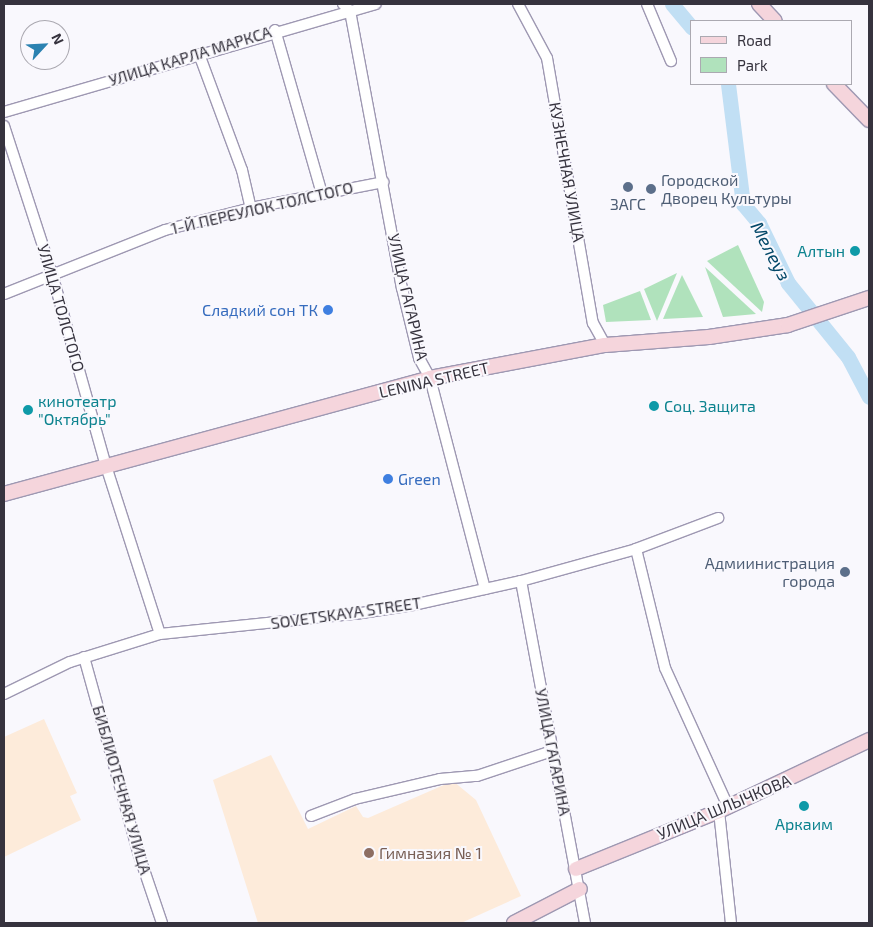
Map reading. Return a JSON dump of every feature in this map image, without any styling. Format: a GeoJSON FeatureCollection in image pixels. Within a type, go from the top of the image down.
{"type":"FeatureCollection","features":[{"type":"Feature","properties":{"kind":"main road"},"geometry":{"type":"LineString","coordinates":[[759,4],[774,20]]}},
{"type":"Feature","properties":{"kind":"main road"},"geometry":{"type":"LineString","coordinates":[[835,85],[869,120]]}},
{"type":"Feature","properties":{"kind":"main road","name":"LENINA STREET"},"geometry":{"type":"LineString","coordinates":[[4,494],[430,378],[605,345],[709,337],[788,325],[864,300]]}},
{"type":"Feature","properties":{"kind":"main road","name":"УЛИЦА ШЛЫЧКОВА"},"geometry":{"type":"LineString","coordinates":[[576,869],[724,808],[869,740]]}},
{"type":"Feature","properties":{"kind":"main road"},"geometry":{"type":"LineString","coordinates":[[514,923],[580,889]]}},
{"type":"Feature","properties":{"kind":"street","name":"УЛИЦА КАРЛА МАРКСА"},"geometry":{"type":"LineString","coordinates":[[4,112],[346,8],[376,4]]}},
{"type":"Feature","properties":{"kind":"street","name":"КУЗНЕЧНАЯ УЛИЦА"},"geometry":{"type":"LineString","coordinates":[[518,4],[547,58],[593,323],[605,345]]}},
{"type":"Feature","properties":{"kind":"street"},"geometry":{"type":"LineString","coordinates":[[647,4],[671,61]]}},
{"type":"Feature","properties":{"kind":"street","name":"УЛИЦА ГАГАРИНА"},"geometry":{"type":"LineString","coordinates":[[346,8],[419,358],[430,378],[485,589]]}},
{"type":"Feature","properties":{"kind":"street"},"geometry":{"type":"LineString","coordinates":[[275,30],[322,194]]}},
{"type":"Feature","properties":{"kind":"street"},"geometry":{"type":"LineString","coordinates":[[199,54],[242,170],[251,208]]}},
{"type":"Feature","properties":{"kind":"street","name":"УЛИЦА ТОЛСТОГО"},"geometry":{"type":"LineString","coordinates":[[4,126],[52,274],[106,466],[160,634]]}},
{"type":"Feature","properties":{"kind":"street","name":"1-Й ПЕРЕУЛОК ТОЛСТОГО"},"geometry":{"type":"LineString","coordinates":[[4,294],[165,230],[251,208],[383,182]]}},
{"type":"Feature","properties":{"kind":"street","name":"SOVETSKAYA STREET"},"geometry":{"type":"LineString","coordinates":[[4,694],[84,656],[160,634],[355,614],[485,589],[636,549],[718,518]]}},
{"type":"Feature","properties":{"kind":"street"},"geometry":{"type":"LineString","coordinates":[[636,549],[665,668],[724,808],[731,923]]}},
{"type":"Feature","properties":{"kind":"street","name":"УЛИЦА ГАГАРИНА"},"geometry":{"type":"LineString","coordinates":[[521,581],[585,923]]}},
{"type":"Feature","properties":{"kind":"street","name":"БИБЛИОТЕЧНАЯ УЛИЦА"},"geometry":{"type":"LineString","coordinates":[[84,656],[138,852],[162,923]]}},
{"type":"Feature","properties":{"kind":"street"},"geometry":{"type":"LineString","coordinates":[[311,816],[355,799],[440,779],[477,776],[552,751]]}},
{"type":"Feature","properties":{"kind":"shaded area"},"geometry":{"type":"Polygon","coordinates":[[[44,719],[77,793],[70,796],[81,820],[4,857],[4,737],[44,719]]]}},
{"type":"Feature","properties":{"kind":"shaded area","name":"Гимназия № 1"},"geometry":{"type":"Polygon","coordinates":[[[271,755],[308,829],[356,806],[363,817],[368,818],[453,781],[476,800],[521,896],[461,923],[258,923],[213,780],[271,755]]]}},
{"type":"Feature","properties":{"kind":"green space"},"geometry":{"type":"Polygon","coordinates":[[[738,245],[764,302],[762,312],[707,261],[738,245]]]}},
{"type":"Feature","properties":{"kind":"green space"},"geometry":{"type":"Polygon","coordinates":[[[705,267],[756,314],[723,317],[705,267]]]}},
{"type":"Feature","properties":{"kind":"green space"},"geometry":{"type":"Polygon","coordinates":[[[677,273],[657,321],[644,289],[677,273]]]}},
{"type":"Feature","properties":{"kind":"green space"},"geometry":{"type":"Polygon","coordinates":[[[682,275],[703,317],[663,319],[682,275]]]}},
{"type":"Feature","properties":{"kind":"green space"},"geometry":{"type":"Polygon","coordinates":[[[640,291],[651,320],[606,322],[603,305],[640,291]]]}},
{"type":"Feature","properties":{"kind":"waterway","name":"Мелеуз"},"geometry":{"type":"LineString","coordinates":[[672,4],[690,26]]}},
{"type":"Feature","properties":{"kind":"waterway","name":"Мелеуз"},"geometry":{"type":"LineString","coordinates":[[728,85],[743,204],[759,223],[788,283],[848,357],[869,397]]}},
{"type":"Feature","properties":{"kind":"place","name":"ЗАГС"},"geometry":{"type":"Point","coordinates":[628,187]}},
{"type":"Feature","properties":{"kind":"place","name":"Городской Дворец Культуры"},"geometry":{"type":"Point","coordinates":[651,189]}},
{"type":"Feature","properties":{"kind":"place","name":"Алтын"},"geometry":{"type":"Point","coordinates":[855,251]}},
{"type":"Feature","properties":{"kind":"place","name":"Сладкий сон ТК"},"geometry":{"type":"Point","coordinates":[328,310]}},
{"type":"Feature","properties":{"kind":"place","name":"Соц. Защита"},"geometry":{"type":"Point","coordinates":[654,406]}},
{"type":"Feature","properties":{"kind":"place","name":"кинотеатр \"Октябрь\""},"geometry":{"type":"Point","coordinates":[28,410]}},
{"type":"Feature","properties":{"kind":"place","name":"Green"},"geometry":{"type":"Point","coordinates":[388,479]}},
{"type":"Feature","properties":{"kind":"place","name":"Адмиинистрация города"},"geometry":{"type":"Point","coordinates":[845,572]}},
{"type":"Feature","properties":{"kind":"place","name":"Аркаим"},"geometry":{"type":"Point","coordinates":[804,806]}},
{"type":"Feature","properties":{"kind":"place","name":"Гимназия № 1"},"geometry":{"type":"Point","coordinates":[369,853]}}]}
